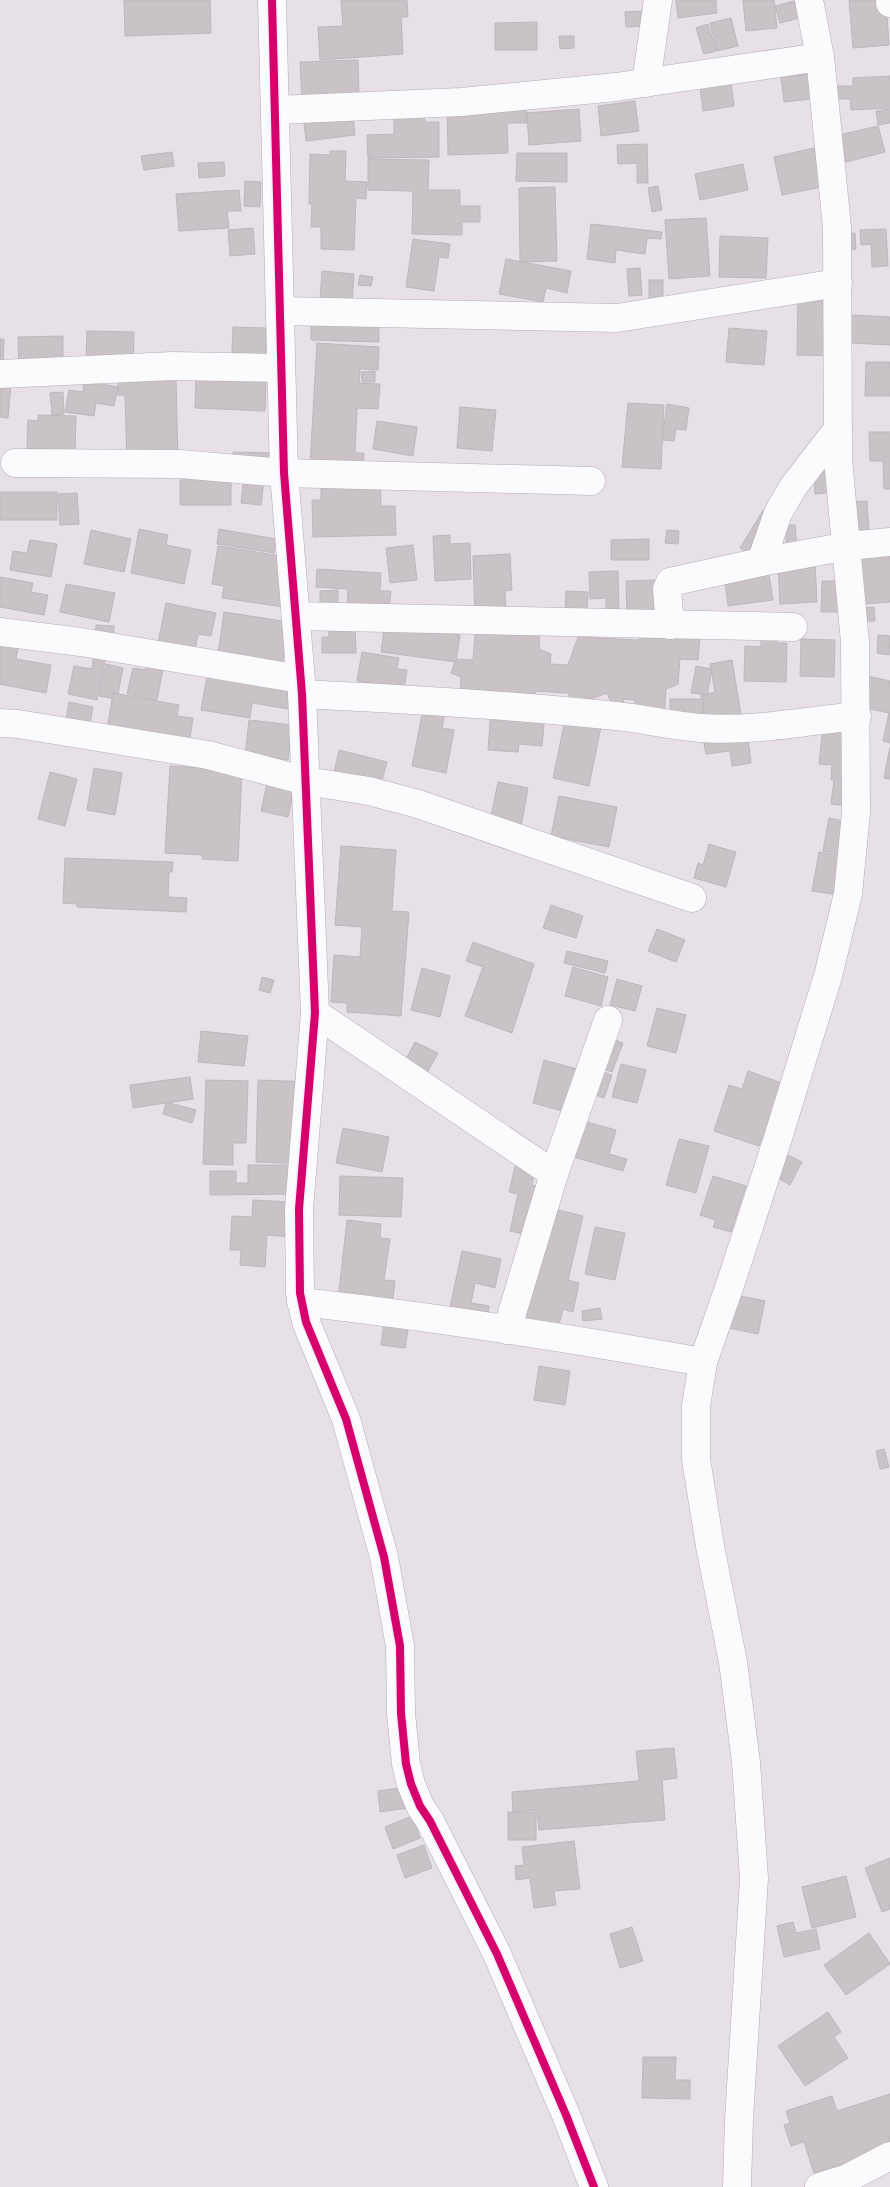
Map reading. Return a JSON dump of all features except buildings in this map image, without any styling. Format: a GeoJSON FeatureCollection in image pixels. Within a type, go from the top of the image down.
{"type":"FeatureCollection","features":[{"type":"Feature","properties":{"kind":"street"},"geometry":{"type":"LineString","coordinates":[[272,0],[284,473],[301,687],[315,1013],[299,1209],[301,1302],[306,1322],[346,1419],[384,1557],[400,1646],[401,1713],[406,1764],[411,1784],[420,1806],[430,1821],[497,1954],[566,2115],[594,2187]]}},
{"type":"Feature","properties":{"kind":"street"},"geometry":{"type":"LineString","coordinates":[[646,83],[658,0]]}},
{"type":"Feature","properties":{"kind":"street"},"geometry":{"type":"LineString","coordinates":[[737,2187],[754,1878],[746,1762],[733,1662],[710,1546],[696,1458],[696,1406],[702,1362],[731,1282],[777,1142],[828,976],[848,894],[856,813],[857,716],[855,642],[848,546],[838,459],[838,227],[820,57],[809,0]]}},
{"type":"Feature","properties":{"kind":"street"},"geometry":{"type":"LineString","coordinates":[[276,110],[461,102],[646,83],[820,57]]}},
{"type":"Feature","properties":{"kind":"street"},"geometry":{"type":"LineString","coordinates":[[281,310],[617,318],[838,283]]}},
{"type":"Feature","properties":{"kind":"street"},"geometry":{"type":"LineString","coordinates":[[0,374],[174,366],[281,368]]}},
{"type":"Feature","properties":{"kind":"street"},"geometry":{"type":"LineString","coordinates":[[761,562],[778,513],[793,487],[838,429]]}},
{"type":"Feature","properties":{"kind":"street"},"geometry":{"type":"LineString","coordinates":[[15,462],[180,464],[284,473],[591,481]]}},
{"type":"Feature","properties":{"kind":"street"},"geometry":{"type":"LineString","coordinates":[[670,625],[667,588],[670,582],[761,562],[848,546],[890,542]]}},
{"type":"Feature","properties":{"kind":"street"},"geometry":{"type":"LineString","coordinates":[[296,616],[793,627]]}},
{"type":"Feature","properties":{"kind":"street"},"geometry":{"type":"LineString","coordinates":[[0,632],[81,642],[301,687],[400,698],[618,716],[702,728],[736,728],[857,716]]}},
{"type":"Feature","properties":{"kind":"street"},"geometry":{"type":"LineString","coordinates":[[0,723],[18,724],[208,755],[306,781],[369,791],[418,804],[692,898]]}},
{"type":"Feature","properties":{"kind":"street"},"geometry":{"type":"LineString","coordinates":[[315,1013],[554,1174]]}},
{"type":"Feature","properties":{"kind":"street"},"geometry":{"type":"LineString","coordinates":[[507,1330],[554,1174],[608,1020]]}},
{"type":"Feature","properties":{"kind":"street"},"geometry":{"type":"LineString","coordinates":[[301,1302],[431,1317],[585,1341],[702,1362]]}},
{"type":"Feature","properties":{"kind":"street"},"geometry":{"type":"LineString","coordinates":[[819,2187],[848,2178],[890,2156]]}},
{"type":"Feature","properties":{"kind":"cycle path"},"geometry":{"type":"LineString","coordinates":[[272,0],[284,473],[302,694],[315,1013],[299,1209],[300,1293],[306,1322],[346,1419],[384,1557],[400,1646],[401,1713],[406,1764],[411,1784],[420,1806],[430,1821],[497,1954],[566,2115],[594,2187]]}}]}
